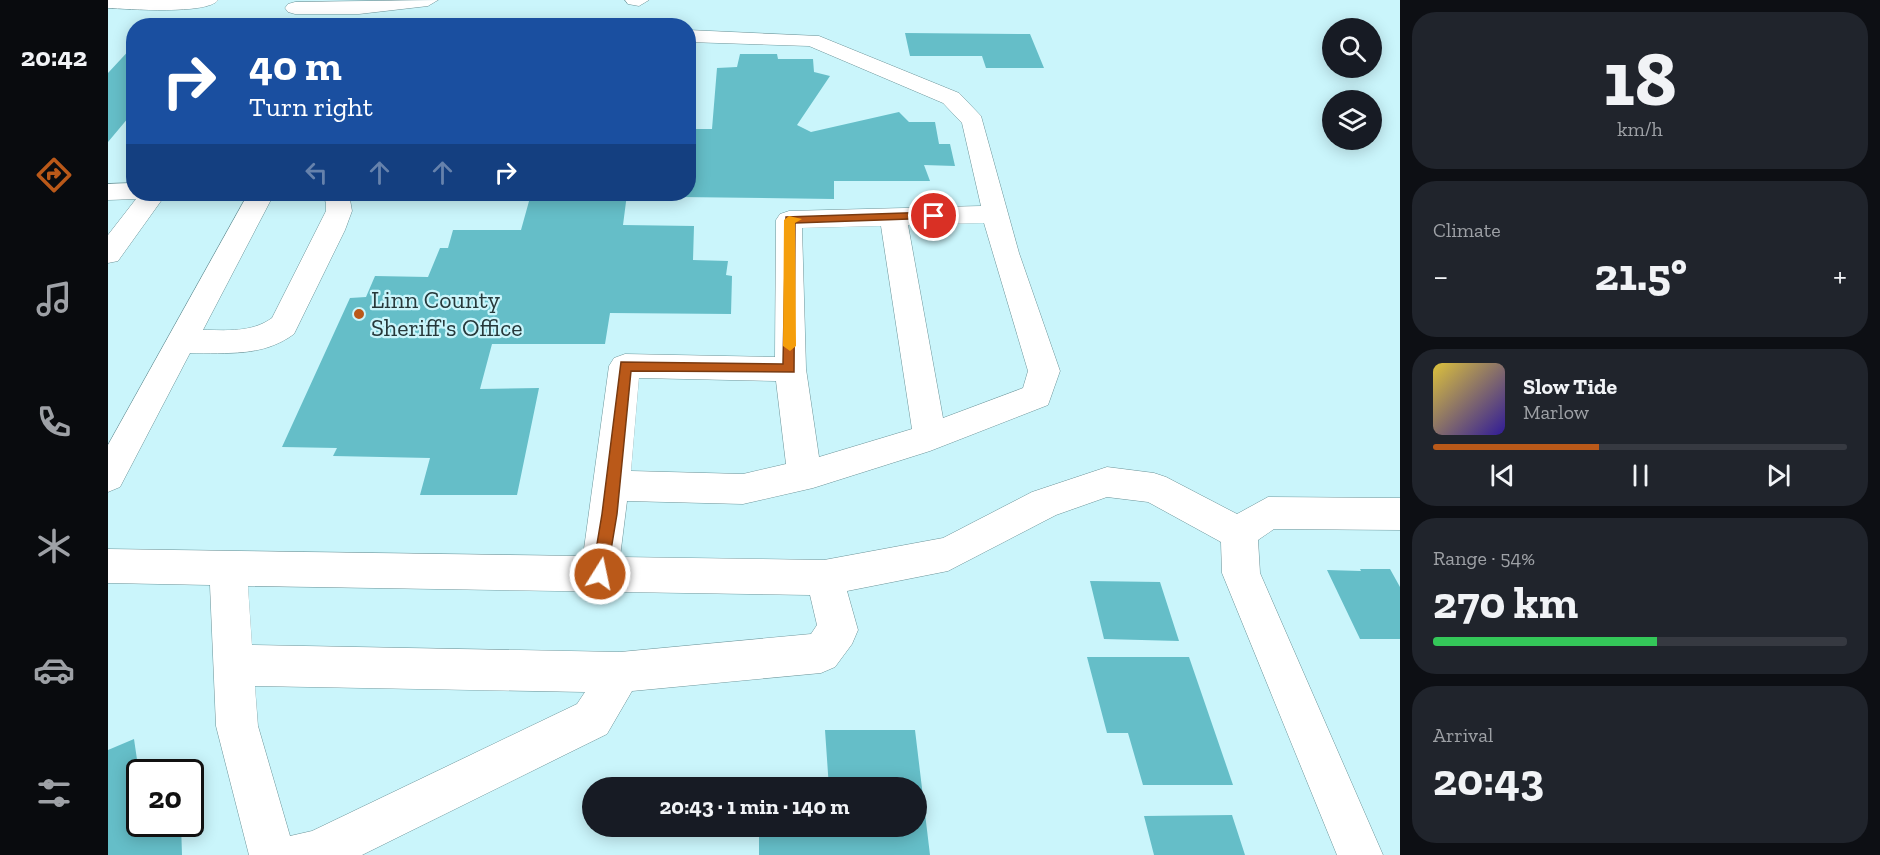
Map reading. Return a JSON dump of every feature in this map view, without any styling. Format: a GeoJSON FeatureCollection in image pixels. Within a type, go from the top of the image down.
{"type":"FeatureCollection","features":[{"type":"Feature","properties":{"kind":"street"},"geometry":{"type":"LineString","coordinates":[[108,2],[157,4],[208,0]]}},
{"type":"Feature","properties":{"kind":"street"},"geometry":{"type":"LineString","coordinates":[[287,18],[298,4],[359,8],[428,0]]}},
{"type":"Feature","properties":{"kind":"street"},"geometry":{"type":"LineString","coordinates":[[612,486],[743,489],[804,475],[930,437],[1037,396],[1044,371],[1005,253],[974,121],[951,98],[812,40],[696,36]]}},
{"type":"Feature","properties":{"kind":"street"},"geometry":{"type":"LineString","coordinates":[[108,192],[126,191]]}},
{"type":"Feature","properties":{"kind":"street"},"geometry":{"type":"LineString","coordinates":[[108,254],[148,201]]}},
{"type":"Feature","properties":{"kind":"street"},"geometry":{"type":"LineString","coordinates":[[108,477],[257,201]]}},
{"type":"Feature","properties":{"kind":"street"},"geometry":{"type":"LineString","coordinates":[[181,342],[248,340],[268,337],[283,326],[332,230],[339,211],[339,201]]}},
{"type":"Feature","properties":{"kind":"street"},"geometry":{"type":"LineString","coordinates":[[804,475],[790,369],[789,220],[996,214]]}},
{"type":"Feature","properties":{"kind":"street"},"geometry":{"type":"LineString","coordinates":[[892,217],[930,437]]}},
{"type":"Feature","properties":{"kind":"street"},"geometry":{"type":"LineString","coordinates":[[600,574],[625,366],[790,369]]}},
{"type":"Feature","properties":{"kind":"street"},"geometry":{"type":"LineString","coordinates":[[108,566],[824,578],[948,555],[1045,503],[1107,482],[1154,488],[1239,533]]}},
{"type":"Feature","properties":{"kind":"street"},"geometry":{"type":"LineString","coordinates":[[1239,533],[1268,513],[1400,514]]}},
{"type":"Feature","properties":{"kind":"street"},"geometry":{"type":"LineString","coordinates":[[1239,533],[1241,573],[1360,855]]}},
{"type":"Feature","properties":{"kind":"street"},"geometry":{"type":"LineString","coordinates":[[228,568],[237,726],[272,855]]}},
{"type":"Feature","properties":{"kind":"street"},"geometry":{"type":"LineString","coordinates":[[234,664],[620,672],[821,654],[838,630],[824,578]]}},
{"type":"Feature","properties":{"kind":"street"},"geometry":{"type":"LineString","coordinates":[[300,855],[315,854],[592,719],[620,672]]}},
{"type":"Feature","properties":{"kind":"building"},"geometry":{"type":"Polygon","coordinates":[[[905,33],[1030,34],[1044,68],[986,68],[982,56],[910,56],[905,33]]]}},
{"type":"Feature","properties":{"kind":"building"},"geometry":{"type":"Polygon","coordinates":[[[126,54],[126,121],[108,142],[108,73],[126,54]]]}},
{"type":"Feature","properties":{"kind":"building"},"geometry":{"type":"Polygon","coordinates":[[[740,54],[777,54],[778,59],[813,59],[814,72],[830,76],[797,125],[811,132],[899,112],[909,122],[935,122],[939,144],[950,144],[955,166],[924,165],[930,181],[834,181],[834,199],[696,197],[696,129],[712,129],[717,68],[737,67],[740,54]]]}},
{"type":"Feature","properties":{"kind":"building"},"geometry":{"type":"Polygon","coordinates":[[[529,201],[626,201],[623,225],[694,226],[693,260],[728,261],[726,275],[732,276],[731,314],[610,313],[605,344],[492,344],[480,389],[539,388],[517,495],[420,495],[430,458],[333,456],[337,448],[282,447],[350,298],[366,297],[375,276],[428,277],[440,248],[448,248],[453,230],[521,230],[529,201]]]}},
{"type":"Feature","properties":{"kind":"building"},"geometry":{"type":"Polygon","coordinates":[[[1360,569],[1390,569],[1400,587],[1400,639],[1360,639],[1327,570],[1361,571],[1360,569]]]}},
{"type":"Feature","properties":{"kind":"building"},"geometry":{"type":"Polygon","coordinates":[[[1090,581],[1160,582],[1179,641],[1104,639],[1090,581]]]}},
{"type":"Feature","properties":{"kind":"building"},"geometry":{"type":"Polygon","coordinates":[[[1087,657],[1189,657],[1233,785],[1143,785],[1128,733],[1107,733],[1087,657]]]}},
{"type":"Feature","properties":{"kind":"building"},"geometry":{"type":"Polygon","coordinates":[[[825,730],[915,730],[921,777],[828,777],[825,730]]]}},
{"type":"Feature","properties":{"kind":"building"},"geometry":{"type":"Polygon","coordinates":[[[134,739],[137,759],[126,759],[126,837],[181,837],[182,855],[108,855],[108,750],[134,739]]]}},
{"type":"Feature","properties":{"kind":"building"},"geometry":{"type":"Polygon","coordinates":[[[1232,815],[1245,855],[1154,855],[1144,816],[1232,815]]]}},
{"type":"Feature","properties":{"kind":"building"},"geometry":{"type":"Polygon","coordinates":[[[927,830],[930,855],[759,855],[759,837],[927,837],[927,830]]]}},
{"type":"Feature","properties":{"kind":"slow traffic"},"geometry":{"type":"LineString","coordinates":[[790,346],[789,220],[797,219]]}},
{"type":"Feature","properties":{"kind":"place","name":"Linn County Sheriff's Office"},"geometry":{"type":"Point","coordinates":[359,314]}},
{"type":"Feature","properties":{"kind":"route"},"geometry":{"type":"LineString","coordinates":[[600,574],[610,514],[625,366],[790,369],[789,220],[934,216]]}}]}
